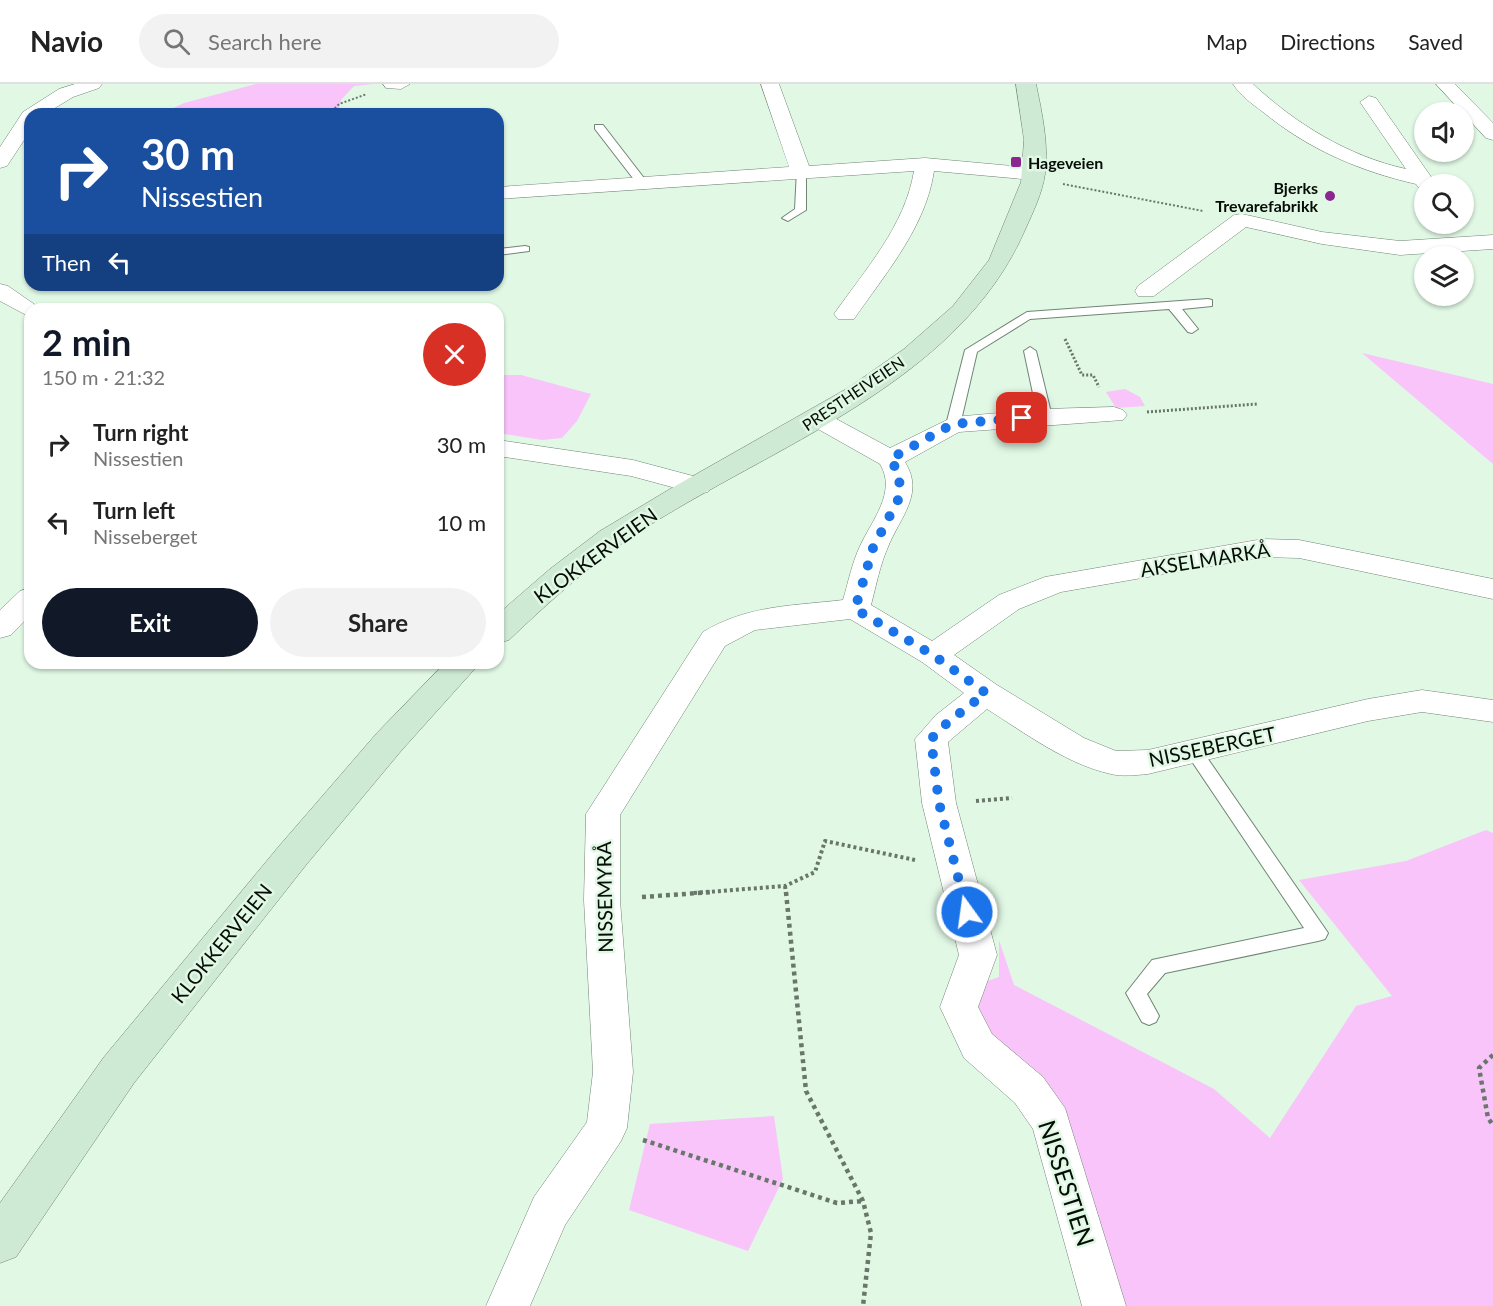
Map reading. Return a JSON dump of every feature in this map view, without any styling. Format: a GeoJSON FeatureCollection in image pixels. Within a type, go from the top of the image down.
{"type":"FeatureCollection","features":[{"type":"Feature","properties":{"kind":"street"},"geometry":{"type":"LineString","coordinates":[[40,108],[52,99],[93,84]]}},
{"type":"Feature","properties":{"kind":"street"},"geometry":{"type":"LineString","coordinates":[[770,84],[801,172]]}},
{"type":"Feature","properties":{"kind":"street","name":"PRESTHEIVEIEN"},"geometry":{"type":"LineString","coordinates":[[698,486],[818,419],[916,351],[954,318],[984,286],[1019,226],[1034,174],[1033,131],[1026,84]]}},
{"type":"Feature","properties":{"kind":"street"},"geometry":{"type":"LineString","coordinates":[[1242,84],[1256,98],[1312,139],[1369,166],[1414,179]]}},
{"type":"Feature","properties":{"kind":"street"},"geometry":{"type":"LineString","coordinates":[[1445,84],[1493,134]]}},
{"type":"Feature","properties":{"kind":"street"},"geometry":{"type":"LineString","coordinates":[[1369,102],[1418,174]]}},
{"type":"Feature","properties":{"kind":"street"},"geometry":{"type":"LineString","coordinates":[[0,162],[24,126]]}},
{"type":"Feature","properties":{"kind":"street"},"geometry":{"type":"LineString","coordinates":[[846,314],[887,254],[909,214],[921,188],[925,164]]}},
{"type":"Feature","properties":{"kind":"street"},"geometry":{"type":"LineString","coordinates":[[504,193],[925,164],[1034,174]]}},
{"type":"Feature","properties":{"kind":"street"},"geometry":{"type":"LineString","coordinates":[[1146,291],[1242,220],[1322,238],[1400,248],[1493,242]]}},
{"type":"Feature","properties":{"kind":"street"},"geometry":{"type":"LineString","coordinates":[[1458,234],[1464,244]]}},
{"type":"Feature","properties":{"kind":"street"},"geometry":{"type":"LineString","coordinates":[[0,291],[17,309]]}},
{"type":"Feature","properties":{"kind":"street"},"geometry":{"type":"LineString","coordinates":[[890,459],[953,424],[1045,417],[1114,415]]}},
{"type":"Feature","properties":{"kind":"street"},"geometry":{"type":"LineString","coordinates":[[818,419],[890,459],[900,475],[898,500],[873,548],[855,609]]}},
{"type":"Feature","properties":{"kind":"street"},"geometry":{"type":"LineString","coordinates":[[504,449],[633,468],[698,486]]}},
{"type":"Feature","properties":{"kind":"street","name":"KLOKKERVEIEN"},"geometry":{"type":"LineString","coordinates":[[504,626],[544,589],[628,526],[698,486]]}},
{"type":"Feature","properties":{"kind":"street","name":"AKSELMARKÅ"},"geometry":{"type":"LineString","coordinates":[[933,655],[1009,602],[1055,584],[1263,548],[1299,549],[1493,589]]}},
{"type":"Feature","properties":{"kind":"street"},"geometry":{"type":"LineString","coordinates":[[0,628],[24,604]]}},
{"type":"Feature","properties":{"kind":"street","name":"NISSEBERGET"},"geometry":{"type":"LineString","coordinates":[[855,609],[933,655],[986,693],[1072,746],[1113,763],[1148,762],[1195,753],[1368,710],[1422,701],[1493,711]]}},
{"type":"Feature","properties":{"kind":"street","name":"NISSEMYRÅ"},"geometry":{"type":"LineString","coordinates":[[508,1306],[549,1211],[607,1128],[613,1072],[602,900],[603,814],[714,639],[735,626],[751,620],[855,609]]}},
{"type":"Feature","properties":{"kind":"street","name":"KLOKKERVEIEN"},"geometry":{"type":"LineString","coordinates":[[0,1241],[133,1052],[293,855],[390,742],[458,669]]}},
{"type":"Feature","properties":{"kind":"street","name":"NISSESTIEN"},"geometry":{"type":"LineString","coordinates":[[986,693],[947,723],[931,739],[939,803],[978,955],[959,1007],[978,1046],[1029,1090],[1051,1120],[1104,1306]]}},
{"type":"Feature","properties":{"kind":"lane"},"geometry":{"type":"LineString","coordinates":[[599,127],[644,184]]}},
{"type":"Feature","properties":{"kind":"lane"},"geometry":{"type":"LineString","coordinates":[[788,218],[800,210],[801,172]]}},
{"type":"Feature","properties":{"kind":"lane"},"geometry":{"type":"LineString","coordinates":[[504,251],[525,249]]}},
{"type":"Feature","properties":{"kind":"lane"},"geometry":{"type":"LineString","coordinates":[[953,424],[971,350],[1027,316],[1208,303]]}},
{"type":"Feature","properties":{"kind":"lane"},"geometry":{"type":"LineString","coordinates":[[1173,306],[1192,329]]}},
{"type":"Feature","properties":{"kind":"lane"},"geometry":{"type":"LineString","coordinates":[[1030,351],[1045,417]]}},
{"type":"Feature","properties":{"kind":"lane"},"geometry":{"type":"LineString","coordinates":[[1149,1016],[1136,993],[1159,966],[1318,933],[1195,753]]}},
{"type":"Feature","properties":{"kind":"path"},"geometry":{"type":"LineString","coordinates":[[335,108],[339,104],[395,84]]}},
{"type":"Feature","properties":{"kind":"path"},"geometry":{"type":"LineString","coordinates":[[1059,183],[1242,220]]}},
{"type":"Feature","properties":{"kind":"path"},"geometry":{"type":"LineString","coordinates":[[1053,313],[1083,375],[1093,375],[1114,415],[1257,405]]}},
{"type":"Feature","properties":{"kind":"path"},"geometry":{"type":"LineString","coordinates":[[602,900],[785,886],[815,873],[825,841],[957,868]]}},
{"type":"Feature","properties":{"kind":"path"},"geometry":{"type":"LineString","coordinates":[[785,886],[806,1091],[863,1201],[871,1233],[863,1306]]}},
{"type":"Feature","properties":{"kind":"path"},"geometry":{"type":"LineString","coordinates":[[1493,1055],[1479,1068],[1488,1118],[1493,1125]]}},
{"type":"Feature","properties":{"kind":"path"},"geometry":{"type":"LineString","coordinates":[[607,1128],[837,1203],[863,1201]]}},
{"type":"Feature","properties":{"kind":"shaded area"},"geometry":{"type":"Polygon","coordinates":[[[256,84],[373,84],[354,86],[341,100],[339,108],[174,108],[184,103],[256,84]]]}},
{"type":"Feature","properties":{"kind":"shaded area"},"geometry":{"type":"Polygon","coordinates":[[[1362,353],[1493,384],[1493,464],[1362,353]]]}},
{"type":"Feature","properties":{"kind":"shaded area"},"geometry":{"type":"Polygon","coordinates":[[[504,375],[521,375],[591,394],[577,421],[562,438],[542,440],[504,434],[504,375]]]}},
{"type":"Feature","properties":{"kind":"shaded area"},"geometry":{"type":"Polygon","coordinates":[[[1125,389],[1140,397],[1145,406],[1116,408],[1106,392],[1125,389]]]}},
{"type":"Feature","properties":{"kind":"shaded area"},"geometry":{"type":"Polygon","coordinates":[[[1486,830],[1493,833],[1493,1306],[1118,1306],[1074,1159],[992,1045],[978,1014],[981,983],[999,977],[999,940],[1014,985],[1214,1089],[1270,1138],[1356,1006],[1392,996],[1299,880],[1406,861],[1486,830]]]}},
{"type":"Feature","properties":{"kind":"shaded area"},"geometry":{"type":"Polygon","coordinates":[[[774,1116],[783,1179],[748,1251],[629,1210],[650,1124],[774,1116]]]}},
{"type":"Feature","properties":{"kind":"place","name":"Hageveien"},"geometry":{"type":"Point","coordinates":[1016,162]}},
{"type":"Feature","properties":{"kind":"place","name":"Bjerks Trevarefabrikk"},"geometry":{"type":"Point","coordinates":[1330,196]}},
{"type":"Feature","properties":{"kind":"route"},"geometry":{"type":"LineString","coordinates":[[967,912],[939,803],[931,739],[947,723],[986,693],[933,655],[855,609],[873,548],[898,500],[900,475],[890,459],[953,424],[1022,418]]}}]}
